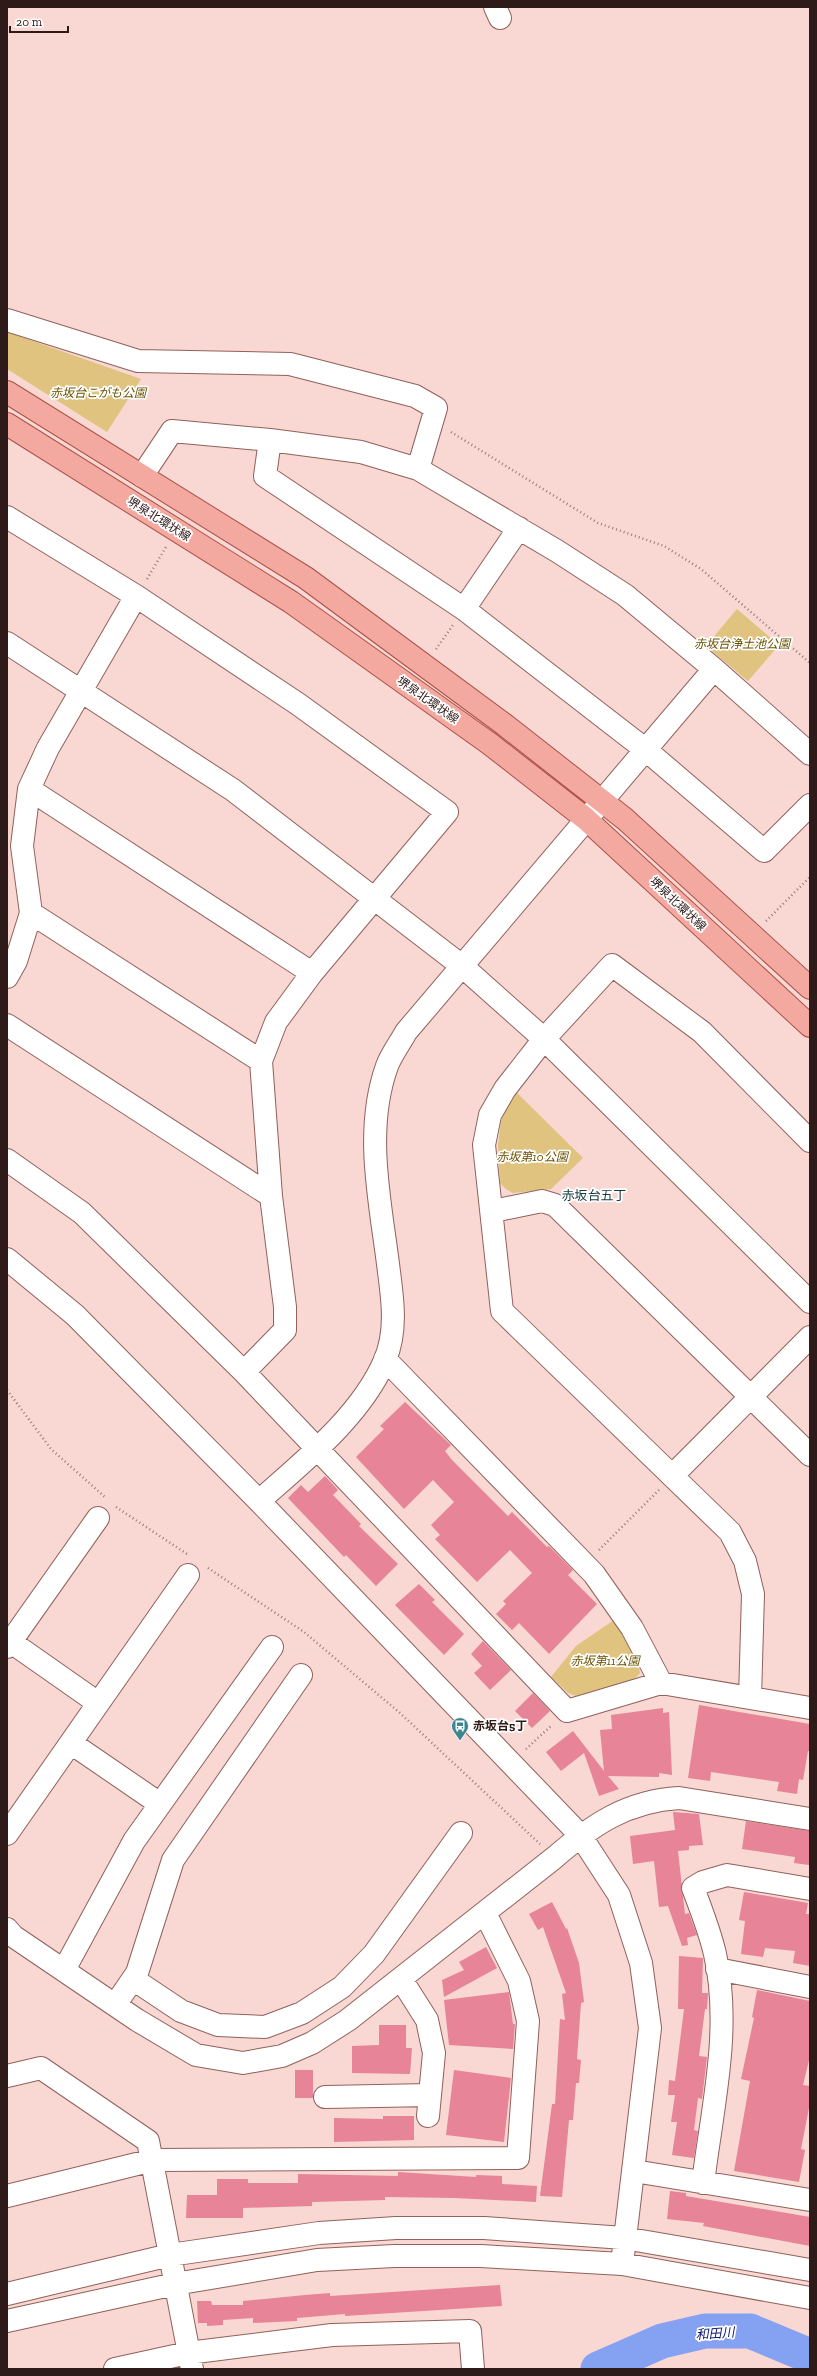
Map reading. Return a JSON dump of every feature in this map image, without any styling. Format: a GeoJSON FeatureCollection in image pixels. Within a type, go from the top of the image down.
{"type":"FeatureCollection","features":[{"type":"Feature","properties":{"kind":"main road","name":"堺泉北環状線"},"geometry":{"type":"LineString","coordinates":[[7,392],[306,578],[504,725],[625,819],[810,988]]}},
{"type":"Feature","properties":{"kind":"main road","name":"堺泉北環状線"},"geometry":{"type":"LineString","coordinates":[[7,424],[291,602],[490,744],[586,819],[810,1026]]}},
{"type":"Feature","properties":{"kind":"street"},"geometry":{"type":"LineString","coordinates":[[7,320],[138,361],[290,364],[415,396],[434,416],[418,469]]}},
{"type":"Feature","properties":{"kind":"street"},"geometry":{"type":"LineString","coordinates":[[142,476],[172,431],[270,440],[361,452],[418,469],[519,528],[624,595],[714,669],[810,754]]}},
{"type":"Feature","properties":{"kind":"street"},"geometry":{"type":"LineString","coordinates":[[270,440],[265,476],[464,609],[646,750],[764,851],[810,805]]}},
{"type":"Feature","properties":{"kind":"street"},"geometry":{"type":"LineString","coordinates":[[7,517],[136,596],[298,704],[447,812],[312,973],[276,1022],[261,1061],[271,1196],[285,1307],[285,1330],[244,1372]]}},
{"type":"Feature","properties":{"kind":"street"},"geometry":{"type":"LineString","coordinates":[[464,609],[519,528]]}},
{"type":"Feature","properties":{"kind":"street"},"geometry":{"type":"LineString","coordinates":[[7,977],[16,962],[31,913],[22,846],[29,789],[48,748],[136,596]]}},
{"type":"Feature","properties":{"kind":"street"},"geometry":{"type":"LineString","coordinates":[[7,643],[233,790],[376,898],[462,966],[544,1039],[810,1302]]}},
{"type":"Feature","properties":{"kind":"street"},"geometry":{"type":"LineString","coordinates":[[260,1501],[316,1450],[367,1394],[385,1359],[391,1339],[393,1307],[376,1170],[376,1112],[387,1066],[406,1032],[714,669]]}},
{"type":"Feature","properties":{"kind":"street"},"geometry":{"type":"LineString","coordinates":[[29,789],[312,973]]}},
{"type":"Feature","properties":{"kind":"street"},"geometry":{"type":"LineString","coordinates":[[31,913],[261,1061]]}},
{"type":"Feature","properties":{"kind":"street"},"geometry":{"type":"LineString","coordinates":[[750,1698],[753,1594],[745,1561],[730,1532],[502,1311],[493,1211],[484,1144],[490,1115],[505,1089],[544,1039],[612,965],[702,1032],[810,1141]]}},
{"type":"Feature","properties":{"kind":"street"},"geometry":{"type":"LineString","coordinates":[[7,1025],[271,1196]]}},
{"type":"Feature","properties":{"kind":"street"},"geometry":{"type":"LineString","coordinates":[[7,1160],[82,1213],[244,1372],[316,1450],[567,1711],[661,1683],[810,1708]]}},
{"type":"Feature","properties":{"kind":"street"},"geometry":{"type":"LineString","coordinates":[[493,1211],[542,1201],[555,1205],[750,1398],[810,1455]]}},
{"type":"Feature","properties":{"kind":"street"},"geometry":{"type":"LineString","coordinates":[[7,1258],[75,1316],[260,1501],[512,1763],[580,1835],[619,1895],[642,1963],[650,2028],[622,2264]]}},
{"type":"Feature","properties":{"kind":"street"},"geometry":{"type":"LineString","coordinates":[[672,1476],[810,1337]]}},
{"type":"Feature","properties":{"kind":"street"},"geometry":{"type":"LineString","coordinates":[[385,1359],[594,1574],[632,1628],[661,1683]]}},
{"type":"Feature","properties":{"kind":"street"},"geometry":{"type":"LineString","coordinates":[[98,1703],[9,1645],[107,1508]]}},
{"type":"Feature","properties":{"kind":"street"},"geometry":{"type":"LineString","coordinates":[[7,1834],[98,1703],[196,1567]]}},
{"type":"Feature","properties":{"kind":"street"},"geometry":{"type":"LineString","coordinates":[[64,1970],[134,1841],[272,1646]]}},
{"type":"Feature","properties":{"kind":"street"},"geometry":{"type":"LineString","coordinates":[[115,2005],[137,1973],[172,1860],[301,1675]]}},
{"type":"Feature","properties":{"kind":"street"},"geometry":{"type":"LineString","coordinates":[[71,1743],[160,1804]]}},
{"type":"Feature","properties":{"kind":"street"},"geometry":{"type":"LineString","coordinates":[[7,1930],[13,1936],[115,2005],[196,2055],[243,2063],[282,2056],[312,2043],[348,2020],[554,1858],[580,1835],[623,1810],[659,1799],[679,1798],[810,1819]]}},
{"type":"Feature","properties":{"kind":"street"},"geometry":{"type":"LineString","coordinates":[[133,1979],[180,2011],[218,2026],[265,2027],[302,2013],[342,1988],[374,1954],[461,1833]]}},
{"type":"Feature","properties":{"kind":"street"},"geometry":{"type":"LineString","coordinates":[[703,2183],[721,2040],[722,2010],[715,1953],[693,1888],[703,1882],[727,1875],[810,1889]]}},
{"type":"Feature","properties":{"kind":"street"},"geometry":{"type":"LineString","coordinates":[[7,2196],[153,2160],[518,2158],[528,2021],[519,1981],[485,1913]]}},
{"type":"Feature","properties":{"kind":"street"},"geometry":{"type":"LineString","coordinates":[[717,1969],[810,1987]]}},
{"type":"Feature","properties":{"kind":"street"},"geometry":{"type":"LineString","coordinates":[[324,2097],[429,2106],[434,2053],[427,2020],[401,1979]]}},
{"type":"Feature","properties":{"kind":"street"},"geometry":{"type":"LineString","coordinates":[[7,2076],[41,2068],[148,2141],[153,2160],[190,2361]]}},
{"type":"Feature","properties":{"kind":"street"},"geometry":{"type":"LineString","coordinates":[[634,2171],[810,2200]]}},
{"type":"Feature","properties":{"kind":"street"},"geometry":{"type":"LineString","coordinates":[[7,2294],[170,2255],[319,2233],[396,2228],[484,2228],[624,2238],[810,2270]]}},
{"type":"Feature","properties":{"kind":"street"},"geometry":{"type":"LineString","coordinates":[[7,2321],[175,2284],[317,2260],[394,2256],[482,2256],[622,2264],[810,2298]]}},
{"type":"Feature","properties":{"kind":"street"},"geometry":{"type":"LineString","coordinates":[[125,2368],[190,2361],[332,2335],[470,2331],[473,2369]]}},
{"type":"Feature","properties":{"kind":"path"},"geometry":{"type":"LineString","coordinates":[[434,416],[441,426],[598,523],[664,546],[685,558],[701,569],[810,663]]}},
{"type":"Feature","properties":{"kind":"path"},"geometry":{"type":"LineString","coordinates":[[136,596],[170,541]]}},
{"type":"Feature","properties":{"kind":"path"},"geometry":{"type":"LineString","coordinates":[[436,649],[464,609]]}},
{"type":"Feature","properties":{"kind":"path"},"geometry":{"type":"LineString","coordinates":[[764,924],[810,877]]}},
{"type":"Feature","properties":{"kind":"path"},"geometry":{"type":"LineString","coordinates":[[7,1390],[51,1449],[107,1508],[196,1567],[304,1632],[400,1713],[554,1858]]}},
{"type":"Feature","properties":{"kind":"path"},"geometry":{"type":"LineString","coordinates":[[584,1564],[672,1476]]}},
{"type":"Feature","properties":{"kind":"path"},"geometry":{"type":"LineString","coordinates":[[512,1763],[567,1711]]}},
{"type":"Feature","properties":{"kind":"green space","name":"赤坂台こがも公園"},"geometry":{"type":"Polygon","coordinates":[[[7,332],[141,379],[107,432],[7,369],[7,332]]]}},
{"type":"Feature","properties":{"kind":"green space","name":"赤坂台浄土池公園"},"geometry":{"type":"Polygon","coordinates":[[[737,609],[779,645],[748,681],[706,646],[737,609]]]}},
{"type":"Feature","properties":{"kind":"green space","name":"赤坂第10公園"},"geometry":{"type":"Polygon","coordinates":[[[515,1091],[583,1158],[551,1189],[513,1193],[500,1183],[498,1145],[501,1121],[515,1091]]]}},
{"type":"Feature","properties":{"kind":"green space","name":"赤坂第11公園"},"geometry":{"type":"Polygon","coordinates":[[[614,1620],[638,1661],[640,1673],[631,1683],[578,1697],[568,1693],[551,1677],[576,1646],[614,1620]]]}},
{"type":"Feature","properties":{"kind":"building"},"geometry":{"type":"Polygon","coordinates":[[[405,1402],[451,1445],[445,1451],[452,1460],[508,1516],[512,1512],[547,1547],[549,1546],[573,1570],[568,1575],[597,1604],[549,1654],[519,1623],[512,1630],[496,1614],[506,1604],[503,1601],[532,1573],[510,1550],[477,1582],[435,1539],[440,1535],[431,1525],[454,1502],[433,1480],[404,1509],[356,1457],[384,1429],[380,1426],[405,1402]]]}},
{"type":"Feature","properties":{"kind":"building"},"geometry":{"type":"Polygon","coordinates":[[[325,1476],[338,1490],[333,1495],[361,1524],[359,1526],[398,1564],[376,1586],[346,1555],[344,1557],[288,1498],[301,1485],[308,1492],[325,1476]]]}},
{"type":"Feature","properties":{"kind":"building"},"geometry":{"type":"Polygon","coordinates":[[[419,1584],[435,1600],[432,1602],[464,1634],[444,1655],[395,1605],[419,1584]]]}},
{"type":"Feature","properties":{"kind":"building"},"geometry":{"type":"Polygon","coordinates":[[[483,1641],[511,1670],[490,1690],[474,1673],[482,1666],[471,1654],[483,1641]]]}},
{"type":"Feature","properties":{"kind":"building"},"geometry":{"type":"Polygon","coordinates":[[[533,1693],[550,1711],[532,1728],[515,1711],[533,1693]]]}},
{"type":"Feature","properties":{"kind":"building"},"geometry":{"type":"Polygon","coordinates":[[[699,1705],[810,1724],[810,1751],[808,1751],[803,1780],[799,1779],[797,1794],[777,1791],[779,1782],[711,1772],[710,1781],[688,1778],[699,1705]]]}},
{"type":"Feature","properties":{"kind":"building"},"geometry":{"type":"Polygon","coordinates":[[[663,1708],[663,1713],[669,1712],[672,1775],[659,1773],[659,1777],[608,1776],[619,1789],[599,1796],[584,1753],[561,1771],[546,1752],[573,1731],[604,1771],[600,1730],[612,1729],[611,1715],[663,1708]]]}},
{"type":"Feature","properties":{"kind":"building"},"geometry":{"type":"Polygon","coordinates":[[[673,1812],[699,1814],[703,1845],[689,1846],[689,1850],[678,1851],[685,1914],[689,1913],[697,1935],[687,1938],[688,1945],[682,1946],[668,1906],[659,1907],[654,1861],[633,1864],[630,1836],[675,1830],[673,1812]]]}},
{"type":"Feature","properties":{"kind":"building"},"geometry":{"type":"Polygon","coordinates":[[[746,1821],[810,1831],[809,1865],[794,1863],[795,1857],[742,1849],[746,1821]]]}},
{"type":"Feature","properties":{"kind":"building"},"geometry":{"type":"Polygon","coordinates":[[[744,1892],[808,1903],[806,1914],[810,1914],[810,1966],[793,1963],[795,1951],[765,1948],[763,1957],[741,1954],[745,1921],[739,1920],[744,1892]]]}},
{"type":"Feature","properties":{"kind":"building"},"geometry":{"type":"Polygon","coordinates":[[[552,1902],[566,1929],[567,1928],[579,1963],[584,2002],[581,2003],[577,2059],[581,2060],[579,2083],[576,2083],[573,2120],[569,2120],[562,2197],[540,2196],[552,2104],[555,2104],[560,2019],[565,2020],[562,1994],[566,1993],[543,1927],[538,1930],[529,1914],[552,1902]]]}},
{"type":"Feature","properties":{"kind":"building"},"geometry":{"type":"Polygon","coordinates":[[[486,1947],[497,1968],[444,1997],[442,1980],[464,1970],[459,1962],[486,1947]]]}},
{"type":"Feature","properties":{"kind":"building"},"geometry":{"type":"Polygon","coordinates":[[[679,1956],[703,1958],[702,1993],[708,1993],[707,2009],[705,2009],[699,2056],[707,2057],[702,2099],[698,2098],[694,2130],[698,2131],[694,2158],[672,2155],[677,2122],[671,2122],[675,2095],[668,2095],[669,2080],[675,2081],[684,2009],[678,2009],[679,1956]]]}},
{"type":"Feature","properties":{"kind":"building"},"geometry":{"type":"Polygon","coordinates":[[[757,1990],[810,2001],[810,2056],[803,2085],[810,2086],[810,2103],[801,2149],[805,2150],[799,2182],[734,2171],[750,2081],[741,2079],[754,2018],[752,2017],[757,1990]]]}},
{"type":"Feature","properties":{"kind":"building"},"geometry":{"type":"Polygon","coordinates":[[[509,1992],[513,2024],[515,2024],[513,2049],[449,2045],[444,2000],[509,1992]]]}},
{"type":"Feature","properties":{"kind":"building"},"geometry":{"type":"Polygon","coordinates":[[[379,2025],[406,2025],[406,2048],[412,2048],[410,2074],[352,2073],[352,2046],[379,2045],[379,2025]]]}},
{"type":"Feature","properties":{"kind":"building"},"geometry":{"type":"Polygon","coordinates":[[[295,2070],[313,2070],[313,2098],[295,2098],[295,2070]]]}},
{"type":"Feature","properties":{"kind":"building"},"geometry":{"type":"Polygon","coordinates":[[[454,2070],[511,2078],[504,2142],[446,2135],[454,2070]]]}},
{"type":"Feature","properties":{"kind":"building"},"geometry":{"type":"Polygon","coordinates":[[[383,2116],[414,2116],[414,2140],[334,2142],[334,2118],[383,2119],[383,2116]]]}},
{"type":"Feature","properties":{"kind":"building"},"geometry":{"type":"Polygon","coordinates":[[[398,2172],[476,2177],[476,2175],[502,2176],[502,2184],[537,2186],[536,2202],[455,2198],[385,2197],[385,2200],[312,2202],[312,2206],[243,2208],[243,2218],[186,2218],[187,2195],[217,2195],[217,2179],[248,2179],[248,2183],[298,2183],[298,2174],[398,2176],[398,2172]]]}},
{"type":"Feature","properties":{"kind":"building"},"geometry":{"type":"Polygon","coordinates":[[[670,2191],[686,2193],[686,2196],[810,2217],[810,2246],[703,2226],[704,2223],[667,2219],[670,2191]]]}},
{"type":"Feature","properties":{"kind":"building"},"geometry":{"type":"Polygon","coordinates":[[[500,2285],[502,2306],[345,2316],[345,2314],[297,2318],[297,2321],[253,2323],[253,2318],[223,2320],[223,2325],[207,2326],[207,2323],[198,2323],[197,2301],[211,2301],[212,2305],[243,2305],[243,2301],[330,2293],[330,2296],[500,2285]]]}},
{"type":"Feature","properties":{"kind":"waterway","name":"和田川"},"geometry":{"type":"LineString","coordinates":[[598,2369],[662,2341],[705,2331],[750,2331],[810,2356]]}},
{"type":"Feature","properties":{"kind":"place","name":"赤坂台5丁"},"geometry":{"type":"Point","coordinates":[460,1741]}},
{"type":"Feature","properties":{"kind":"district","name":"赤坂台五丁"},"geometry":{"type":"Point","coordinates":[594,1195]}}]}
